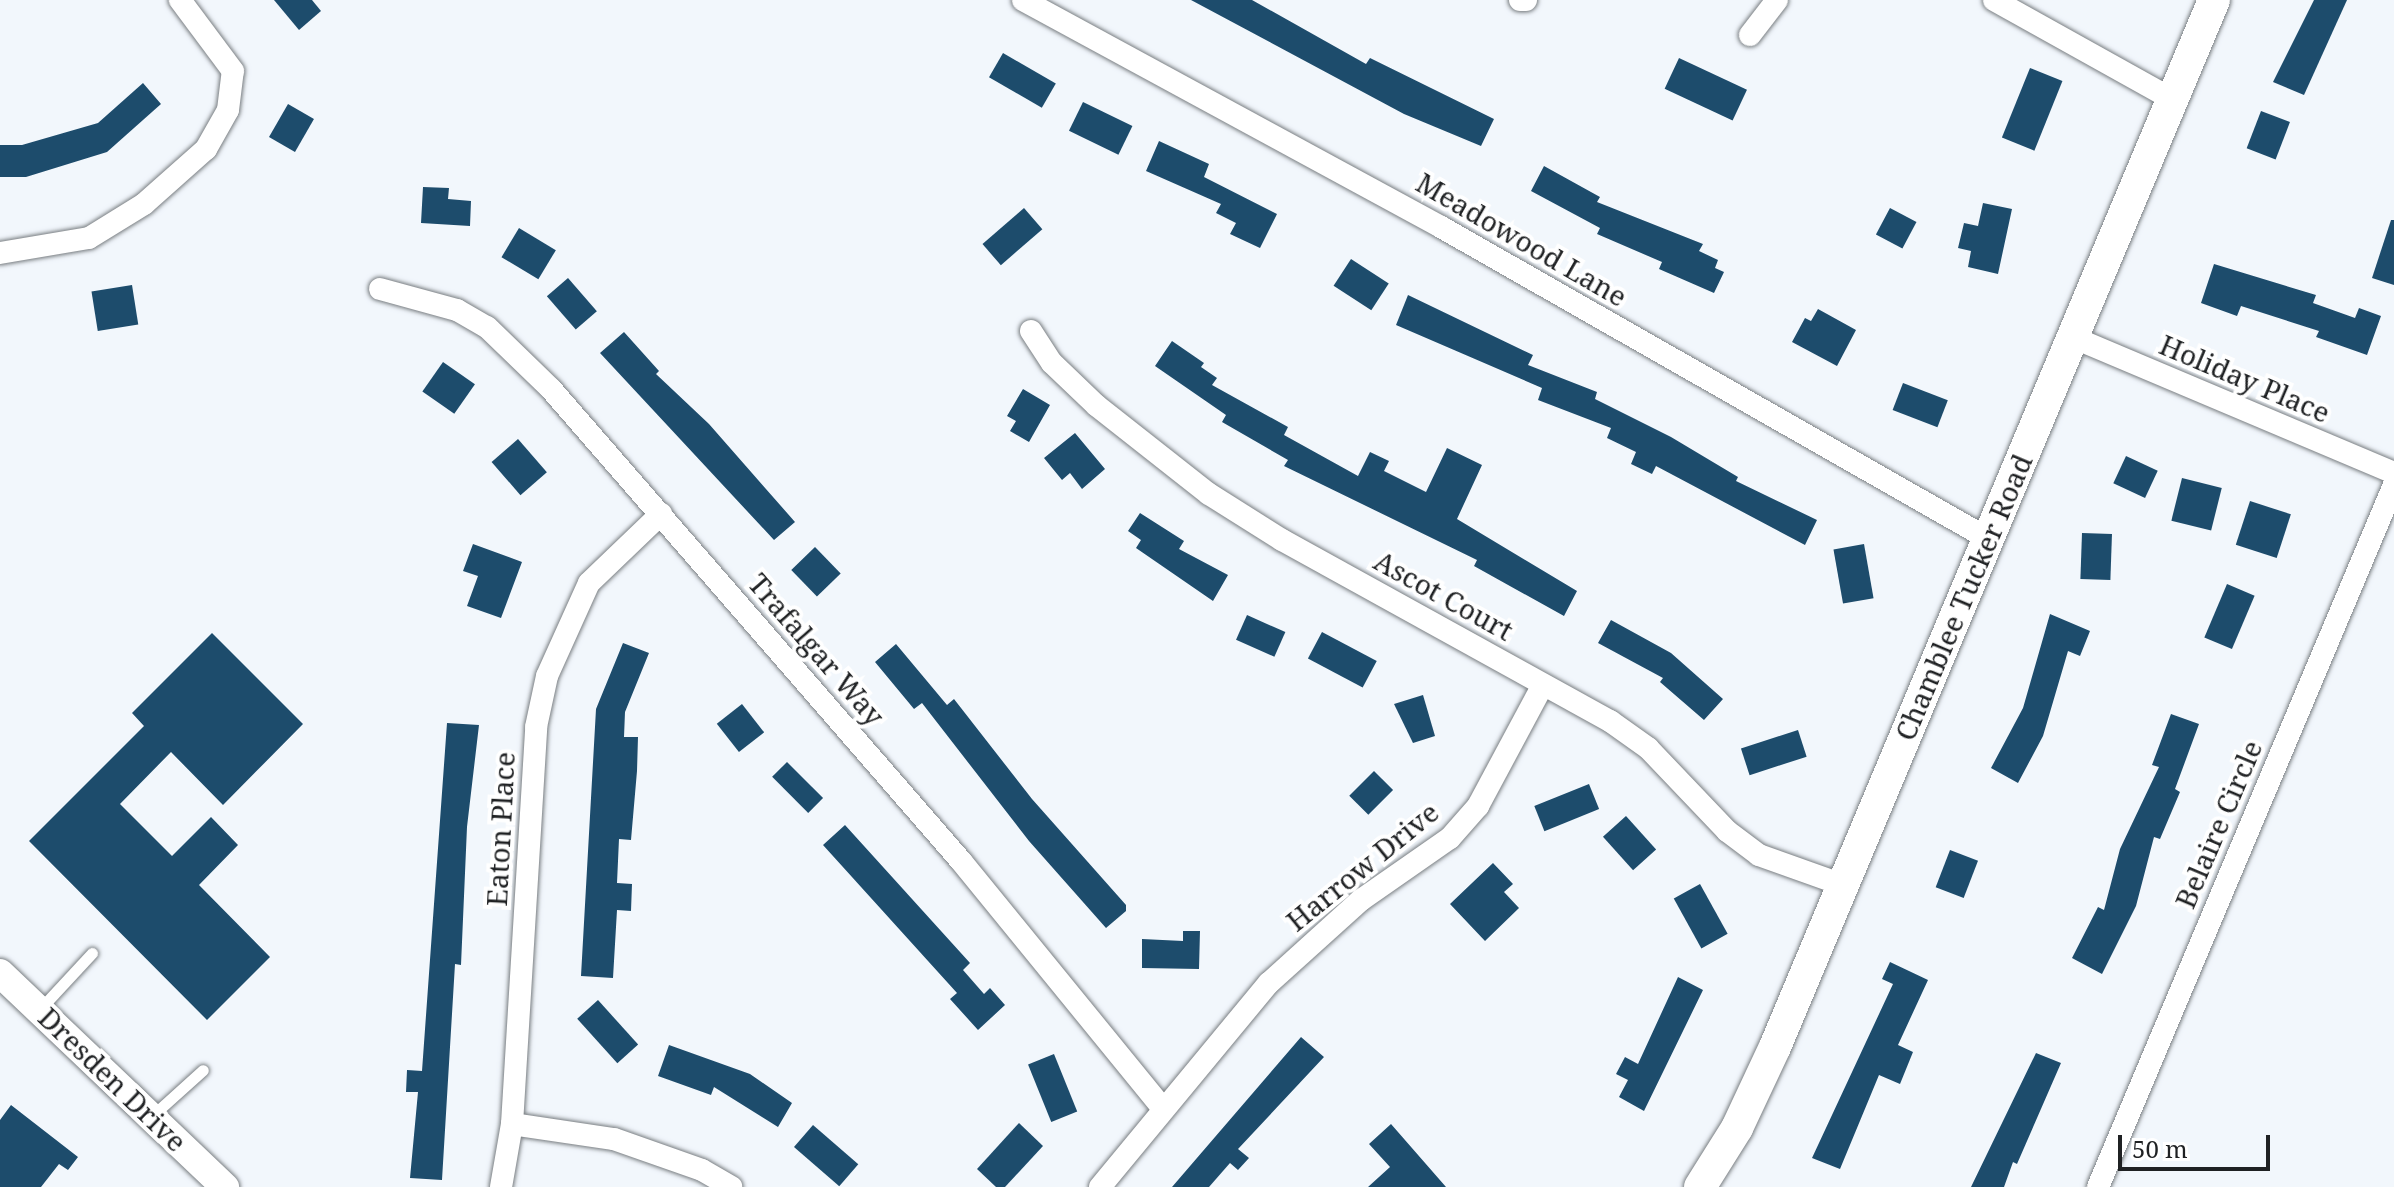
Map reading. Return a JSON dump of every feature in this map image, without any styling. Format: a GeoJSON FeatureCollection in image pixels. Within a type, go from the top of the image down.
{"type":"FeatureCollection","features":[{"type":"Feature","properties":{"kind":"main road","name":"Chamblee Tucker Road"},"geometry":{"type":"LineString","coordinates":[[1700,1187],[1737,1128],[1843,885],[2214,0]]}},
{"type":"Feature","properties":{"kind":"street"},"geometry":{"type":"LineString","coordinates":[[0,253],[47,249],[89,238],[144,204],[206,149],[228,110],[233,71],[180,0]]}},
{"type":"Feature","properties":{"kind":"street","name":"Meadowood Lane"},"geometry":{"type":"LineString","coordinates":[[1023,0],[1427,220],[1987,538]]}},
{"type":"Feature","properties":{"kind":"street"},"geometry":{"type":"LineString","coordinates":[[1750,35],[1777,0]]}},
{"type":"Feature","properties":{"kind":"street"},"geometry":{"type":"LineString","coordinates":[[1994,0],[2172,99]]}},
{"type":"Feature","properties":{"kind":"street","name":"Trafalgar Way"},"geometry":{"type":"LineString","coordinates":[[380,289],[457,310],[487,327],[551,389],[961,861],[1163,1109]]}},
{"type":"Feature","properties":{"kind":"street","name":"Ascot Court"},"geometry":{"type":"LineString","coordinates":[[1031,331],[1052,363],[1097,406],[1209,494],[1648,748],[1727,831],[1759,855],[1843,885]]}},
{"type":"Feature","properties":{"kind":"street","name":"Holiday Place"},"geometry":{"type":"LineString","coordinates":[[2072,337],[2394,473]]}},
{"type":"Feature","properties":{"kind":"street","name":"Belaire Circle"},"geometry":{"type":"LineString","coordinates":[[2098,1187],[2394,485]]}},
{"type":"Feature","properties":{"kind":"street","name":"Eaton Place"},"geometry":{"type":"LineString","coordinates":[[501,1187],[512,1124],[536,727],[547,676],[589,583],[661,514]]}},
{"type":"Feature","properties":{"kind":"street","name":"Harrow Drive"},"geometry":{"type":"LineString","coordinates":[[1100,1187],[1269,983],[1361,900],[1450,838],[1478,806],[1543,685]]}},
{"type":"Feature","properties":{"kind":"street","name":"Dresden Drive"},"geometry":{"type":"LineString","coordinates":[[0,973],[153,1115],[225,1187]]}},
{"type":"Feature","properties":{"kind":"street"},"geometry":{"type":"LineString","coordinates":[[512,1124],[614,1139],[702,1170],[731,1187]]}},
{"type":"Feature","properties":{"kind":"lane"},"geometry":{"type":"LineString","coordinates":[[40,1009],[92,953]]}},
{"type":"Feature","properties":{"kind":"lane"},"geometry":{"type":"LineString","coordinates":[[153,1115],[203,1070]]}},
{"type":"Feature","properties":{"kind":"building"},"geometry":{"type":"Polygon","coordinates":[[[274,0],[312,0],[321,11],[299,30],[274,0]]]}},
{"type":"Feature","properties":{"kind":"building"},"geometry":{"type":"Polygon","coordinates":[[[1191,0],[1252,0],[1366,64],[1370,58],[1494,119],[1481,146],[1404,114],[1191,0]]]}},
{"type":"Feature","properties":{"kind":"building"},"geometry":{"type":"Polygon","coordinates":[[[2314,0],[2347,0],[2304,95],[2273,82],[2314,0]]]}},
{"type":"Feature","properties":{"kind":"building"},"geometry":{"type":"Polygon","coordinates":[[[1003,53],[1056,83],[1042,108],[989,77],[1003,53]]]}},
{"type":"Feature","properties":{"kind":"building"},"geometry":{"type":"Polygon","coordinates":[[[1679,58],[1747,90],[1733,121],[1665,89],[1679,58]]]}},
{"type":"Feature","properties":{"kind":"building"},"geometry":{"type":"Polygon","coordinates":[[[2030,68],[2062,81],[2034,151],[2002,138],[2030,68]]]}},
{"type":"Feature","properties":{"kind":"building"},"geometry":{"type":"Polygon","coordinates":[[[143,83],[161,104],[107,152],[26,177],[0,177],[0,145],[22,145],[98,123],[143,83]]]}},
{"type":"Feature","properties":{"kind":"building"},"geometry":{"type":"Polygon","coordinates":[[[1083,102],[1132,126],[1118,155],[1069,131],[1083,102]]]}},
{"type":"Feature","properties":{"kind":"building"},"geometry":{"type":"Polygon","coordinates":[[[288,104],[314,119],[295,152],[269,137],[288,104]]]}},
{"type":"Feature","properties":{"kind":"building"},"geometry":{"type":"Polygon","coordinates":[[[2261,111],[2290,122],[2276,159],[2247,148],[2261,111]]]}},
{"type":"Feature","properties":{"kind":"building"},"geometry":{"type":"Polygon","coordinates":[[[1159,141],[1209,164],[1204,177],[1277,214],[1260,248],[1230,234],[1236,223],[1216,213],[1221,204],[1146,171],[1159,141]]]}},
{"type":"Feature","properties":{"kind":"building"},"geometry":{"type":"Polygon","coordinates":[[[1544,166],[1600,197],[1597,202],[1703,244],[1699,251],[1718,260],[1715,268],[1724,272],[1714,293],[1659,269],[1662,262],[1597,234],[1600,228],[1531,191],[1544,166]]]}},
{"type":"Feature","properties":{"kind":"building"},"geometry":{"type":"Polygon","coordinates":[[[423,187],[449,188],[448,199],[471,201],[470,226],[421,223],[423,187]]]}},
{"type":"Feature","properties":{"kind":"building"},"geometry":{"type":"Polygon","coordinates":[[[1983,203],[2012,209],[1998,274],[1968,267],[1971,251],[1958,248],[1964,223],[1978,226],[1983,203]]]}},
{"type":"Feature","properties":{"kind":"building"},"geometry":{"type":"Polygon","coordinates":[[[1024,208],[1042,229],[1001,265],[982,244],[1024,208]]]}},
{"type":"Feature","properties":{"kind":"building"},"geometry":{"type":"Polygon","coordinates":[[[1890,208],[1916,222],[1902,249],[1876,234],[1890,208]]]}},
{"type":"Feature","properties":{"kind":"building"},"geometry":{"type":"Polygon","coordinates":[[[2391,220],[2394,220],[2394,285],[2372,278],[2391,220]]]}},
{"type":"Feature","properties":{"kind":"building"},"geometry":{"type":"Polygon","coordinates":[[[519,228],[556,250],[538,279],[501,257],[519,228]]]}},
{"type":"Feature","properties":{"kind":"building"},"geometry":{"type":"Polygon","coordinates":[[[1351,259],[1389,284],[1371,310],[1334,286],[1351,259]]]}},
{"type":"Feature","properties":{"kind":"building"},"geometry":{"type":"Polygon","coordinates":[[[2214,264],[2316,295],[2313,303],[2355,318],[2359,308],[2381,316],[2367,355],[2316,337],[2319,331],[2241,306],[2237,316],[2201,303],[2214,264]]]}},
{"type":"Feature","properties":{"kind":"building"},"geometry":{"type":"Polygon","coordinates":[[[568,278],[597,311],[576,330],[547,296],[568,278]]]}},
{"type":"Feature","properties":{"kind":"building"},"geometry":{"type":"Polygon","coordinates":[[[132,285],[138,325],[98,331],[92,291],[132,285]]]}},
{"type":"Feature","properties":{"kind":"building"},"geometry":{"type":"Polygon","coordinates":[[[1408,295],[1533,355],[1528,365],[1597,392],[1595,399],[1671,437],[1738,477],[1736,481],[1817,520],[1805,545],[1656,466],[1652,474],[1631,464],[1636,452],[1607,438],[1611,428],[1538,400],[1542,388],[1396,325],[1408,295]]]}},
{"type":"Feature","properties":{"kind":"building"},"geometry":{"type":"Polygon","coordinates":[[[1818,309],[1856,330],[1837,366],[1792,342],[1805,318],[1811,321],[1818,309]]]}},
{"type":"Feature","properties":{"kind":"building"},"geometry":{"type":"Polygon","coordinates":[[[624,332],[659,371],[656,374],[709,424],[795,522],[774,540],[600,353],[624,332]]]}},
{"type":"Feature","properties":{"kind":"building"},"geometry":{"type":"Polygon","coordinates":[[[1172,341],[1204,363],[1201,367],[1217,378],[1212,385],[1288,427],[1284,435],[1358,476],[1370,452],[1389,461],[1384,471],[1426,492],[1447,448],[1482,465],[1457,519],[1577,591],[1564,616],[1474,566],[1477,560],[1284,466],[1288,460],[1222,422],[1226,415],[1155,366],[1172,341]]]}},
{"type":"Feature","properties":{"kind":"building"},"geometry":{"type":"Polygon","coordinates":[[[443,362],[475,384],[454,414],[422,391],[443,362]]]}},
{"type":"Feature","properties":{"kind":"building"},"geometry":{"type":"Polygon","coordinates":[[[1903,383],[1948,400],[1937,427],[1893,410],[1903,383]]]}},
{"type":"Feature","properties":{"kind":"building"},"geometry":{"type":"Polygon","coordinates":[[[1023,389],[1050,405],[1029,442],[1010,431],[1016,421],[1007,416],[1023,389]]]}},
{"type":"Feature","properties":{"kind":"building"},"geometry":{"type":"Polygon","coordinates":[[[1075,433],[1105,469],[1082,489],[1070,473],[1062,480],[1044,458],[1075,433]]]}},
{"type":"Feature","properties":{"kind":"building"},"geometry":{"type":"Polygon","coordinates":[[[518,439],[547,472],[520,495],[492,462],[518,439]]]}},
{"type":"Feature","properties":{"kind":"building"},"geometry":{"type":"Polygon","coordinates":[[[2126,456],[2158,471],[2145,498],[2113,483],[2126,456]]]}},
{"type":"Feature","properties":{"kind":"building"},"geometry":{"type":"Polygon","coordinates":[[[2182,478],[2222,488],[2211,531],[2171,521],[2182,478]]]}},
{"type":"Feature","properties":{"kind":"building"},"geometry":{"type":"Polygon","coordinates":[[[2250,501],[2291,514],[2277,558],[2236,545],[2250,501]]]}},
{"type":"Feature","properties":{"kind":"building"},"geometry":{"type":"Polygon","coordinates":[[[1140,513],[1184,541],[1179,549],[1228,575],[1213,601],[1136,548],[1141,540],[1128,531],[1140,513]]]}},
{"type":"Feature","properties":{"kind":"building"},"geometry":{"type":"Polygon","coordinates":[[[2082,533],[2112,534],[2110,580],[2080,579],[2082,533]]]}},
{"type":"Feature","properties":{"kind":"building"},"geometry":{"type":"Polygon","coordinates":[[[473,544],[522,562],[501,618],[467,606],[478,576],[463,571],[473,544]]]}},
{"type":"Feature","properties":{"kind":"building"},"geometry":{"type":"Polygon","coordinates":[[[1864,544],[1874,598],[1843,604],[1833,549],[1864,544]]]}},
{"type":"Feature","properties":{"kind":"building"},"geometry":{"type":"Polygon","coordinates":[[[815,547],[841,574],[817,597],[791,570],[815,547]]]}},
{"type":"Feature","properties":{"kind":"building"},"geometry":{"type":"Polygon","coordinates":[[[2227,584],[2255,596],[2232,649],[2204,637],[2227,584]]]}},
{"type":"Feature","properties":{"kind":"building"},"geometry":{"type":"Polygon","coordinates":[[[2050,614],[2090,631],[2080,656],[2068,651],[2043,736],[2018,783],[1991,768],[2023,708],[2050,614]]]}},
{"type":"Feature","properties":{"kind":"building"},"geometry":{"type":"Polygon","coordinates":[[[1247,615],[1285,632],[1274,657],[1236,640],[1247,615]]]}},
{"type":"Feature","properties":{"kind":"building"},"geometry":{"type":"Polygon","coordinates":[[[1611,620],[1671,653],[1723,699],[1704,720],[1660,682],[1663,678],[1598,643],[1611,620]]]}},
{"type":"Feature","properties":{"kind":"building"},"geometry":{"type":"Polygon","coordinates":[[[1322,632],[1377,661],[1363,688],[1308,658],[1322,632]]]}},
{"type":"Feature","properties":{"kind":"building"},"geometry":{"type":"Polygon","coordinates":[[[212,633],[303,724],[223,805],[171,752],[120,804],[172,856],[211,817],[238,845],[199,885],[270,957],[207,1020],[29,841],[144,726],[132,713],[212,633]]]}},
{"type":"Feature","properties":{"kind":"building"},"geometry":{"type":"Polygon","coordinates":[[[623,643],[649,653],[625,712],[624,737],[638,737],[637,771],[631,840],[619,839],[617,883],[632,884],[631,911],[617,910],[613,978],[581,976],[596,709],[623,643]]]}},
{"type":"Feature","properties":{"kind":"building"},"geometry":{"type":"Polygon","coordinates":[[[896,644],[947,705],[954,699],[1032,799],[1126,905],[1126,911],[1106,928],[1029,841],[922,703],[914,709],[875,662],[896,644]]]}},
{"type":"Feature","properties":{"kind":"building"},"geometry":{"type":"Polygon","coordinates":[[[1423,695],[1435,736],[1413,743],[1394,704],[1423,695]]]}},
{"type":"Feature","properties":{"kind":"building"},"geometry":{"type":"Polygon","coordinates":[[[742,704],[764,732],[739,752],[717,724],[742,704]]]}},
{"type":"Feature","properties":{"kind":"building"},"geometry":{"type":"Polygon","coordinates":[[[2171,714],[2199,724],[2175,789],[2180,792],[2160,839],[2154,837],[2136,906],[2102,974],[2072,958],[2098,907],[2104,910],[2120,849],[2159,767],[2152,765],[2171,714]]]}},
{"type":"Feature","properties":{"kind":"building"},"geometry":{"type":"Polygon","coordinates":[[[447,723],[479,725],[467,827],[461,965],[455,964],[442,1180],[410,1178],[418,1092],[406,1092],[407,1070],[422,1071],[447,723]]]}},
{"type":"Feature","properties":{"kind":"building"},"geometry":{"type":"Polygon","coordinates":[[[1798,730],[1807,757],[1750,775],[1741,749],[1798,730]]]}},
{"type":"Feature","properties":{"kind":"building"},"geometry":{"type":"Polygon","coordinates":[[[787,762],[823,798],[808,813],[772,777],[787,762]]]}},
{"type":"Feature","properties":{"kind":"building"},"geometry":{"type":"Polygon","coordinates":[[[1374,771],[1393,790],[1368,815],[1349,796],[1374,771]]]}},
{"type":"Feature","properties":{"kind":"building"},"geometry":{"type":"Polygon","coordinates":[[[1589,784],[1599,809],[1544,831],[1534,806],[1589,784]]]}},
{"type":"Feature","properties":{"kind":"building"},"geometry":{"type":"Polygon","coordinates":[[[1626,816],[1656,849],[1633,870],[1603,837],[1626,816]]]}},
{"type":"Feature","properties":{"kind":"building"},"geometry":{"type":"Polygon","coordinates":[[[845,825],[970,963],[963,970],[984,994],[990,988],[1005,1005],[978,1030],[950,999],[957,993],[823,845],[845,825]]]}},
{"type":"Feature","properties":{"kind":"building"},"geometry":{"type":"Polygon","coordinates":[[[1950,850],[1978,861],[1964,898],[1936,887],[1950,850]]]}},
{"type":"Feature","properties":{"kind":"building"},"geometry":{"type":"Polygon","coordinates":[[[1493,863],[1513,884],[1504,892],[1519,908],[1485,941],[1450,904],[1493,863]]]}},
{"type":"Feature","properties":{"kind":"building"},"geometry":{"type":"Polygon","coordinates":[[[1700,884],[1728,934],[1701,948],[1674,899],[1700,884]]]}},
{"type":"Feature","properties":{"kind":"building"},"geometry":{"type":"Polygon","coordinates":[[[1183,931],[1200,931],[1199,969],[1142,968],[1142,939],[1183,941],[1183,931]]]}},
{"type":"Feature","properties":{"kind":"building"},"geometry":{"type":"Polygon","coordinates":[[[1890,962],[1928,980],[1898,1045],[1913,1052],[1900,1084],[1879,1075],[1840,1169],[1812,1158],[1893,984],[1882,979],[1890,962]]]}},
{"type":"Feature","properties":{"kind":"building"},"geometry":{"type":"Polygon","coordinates":[[[1678,977],[1703,990],[1644,1111],[1619,1097],[1628,1080],[1616,1074],[1625,1057],[1638,1064],[1678,977]]]}},
{"type":"Feature","properties":{"kind":"building"},"geometry":{"type":"Polygon","coordinates":[[[598,1000],[638,1045],[617,1063],[577,1019],[598,1000]]]}},
{"type":"Feature","properties":{"kind":"building"},"geometry":{"type":"Polygon","coordinates":[[[1301,1037],[1324,1057],[1238,1149],[1249,1158],[1238,1170],[1230,1163],[1209,1187],[1172,1187],[1301,1037]]]}},
{"type":"Feature","properties":{"kind":"building"},"geometry":{"type":"Polygon","coordinates":[[[669,1045],[750,1074],[792,1103],[778,1127],[714,1087],[711,1095],[658,1076],[669,1045]]]}},
{"type":"Feature","properties":{"kind":"building"},"geometry":{"type":"Polygon","coordinates":[[[2036,1053],[2061,1063],[2017,1164],[2013,1162],[2004,1187],[1971,1187],[2036,1053]]]}},
{"type":"Feature","properties":{"kind":"building"},"geometry":{"type":"Polygon","coordinates":[[[1054,1054],[1077,1111],[1051,1122],[1028,1064],[1054,1054]]]}},
{"type":"Feature","properties":{"kind":"building"},"geometry":{"type":"Polygon","coordinates":[[[11,1105],[78,1157],[68,1170],[59,1164],[41,1187],[0,1187],[0,1120],[11,1105]]]}},
{"type":"Feature","properties":{"kind":"building"},"geometry":{"type":"Polygon","coordinates":[[[1019,1123],[1043,1146],[1005,1187],[996,1187],[977,1169],[1019,1123]]]}},
{"type":"Feature","properties":{"kind":"building"},"geometry":{"type":"Polygon","coordinates":[[[1391,1124],[1446,1187],[1368,1187],[1390,1167],[1369,1144],[1391,1124]]]}},
{"type":"Feature","properties":{"kind":"building"},"geometry":{"type":"Polygon","coordinates":[[[813,1125],[858,1164],[839,1186],[794,1147],[813,1125]]]}}]}
